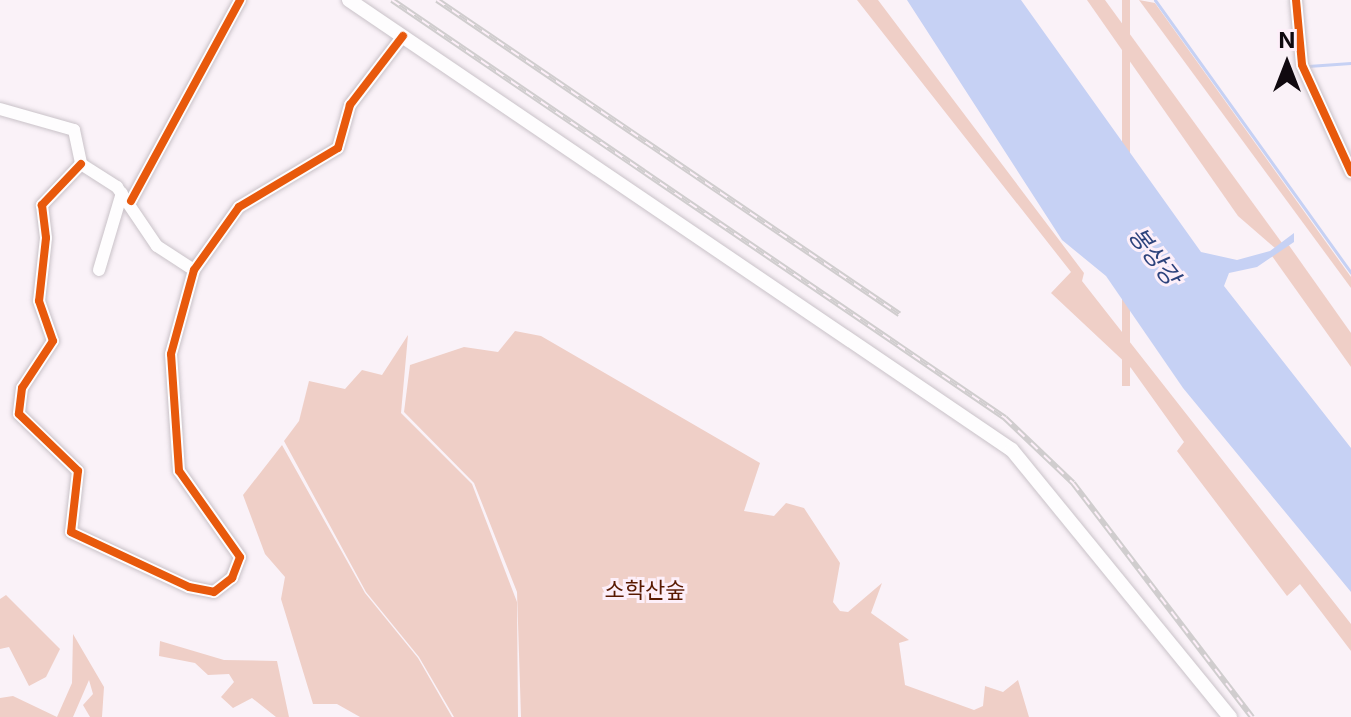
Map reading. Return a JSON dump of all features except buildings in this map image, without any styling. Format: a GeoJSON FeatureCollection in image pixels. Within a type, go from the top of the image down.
{"type":"FeatureCollection","features":[{"type":"Feature","properties":{"kind":"main road"},"geometry":{"type":"LineString","coordinates":[[349,0],[1012,450],[1230,717]]}},
{"type":"Feature","properties":{"kind":"street"},"geometry":{"type":"LineString","coordinates":[[99,270],[126,197],[240,0]]}},
{"type":"Feature","properties":{"kind":"street"},"geometry":{"type":"LineString","coordinates":[[1296,0],[1302,65],[1351,172]]}},
{"type":"Feature","properties":{"kind":"street"},"geometry":{"type":"LineString","coordinates":[[81,164],[42,205],[46,238],[39,301],[53,341],[22,388],[19,414],[78,471],[71,532],[203,593],[232,578],[240,557],[179,471],[171,354],[194,270],[239,207],[338,148],[350,105],[403,36]]}},
{"type":"Feature","properties":{"kind":"street"},"geometry":{"type":"LineString","coordinates":[[0,109],[74,130],[81,164],[126,197],[157,246],[194,270]]}},
{"type":"Feature","properties":{"kind":"green space"},"geometry":{"type":"Polygon","coordinates":[[[857,0],[878,0],[1084,273],[1082,281],[1351,624],[1351,651],[1300,584],[1287,596],[1177,451],[1184,442],[1131,368],[1051,293],[1071,272],[857,0]]]}},
{"type":"Feature","properties":{"kind":"green space"},"geometry":{"type":"Polygon","coordinates":[[[1087,0],[1105,0],[1282,243],[1275,248],[1238,216],[1087,0]]]}},
{"type":"Feature","properties":{"kind":"green space"},"geometry":{"type":"Polygon","coordinates":[[[1122,0],[1130,0],[1130,386],[1122,386],[1122,0]]]}},
{"type":"Feature","properties":{"kind":"green space"},"geometry":{"type":"Polygon","coordinates":[[[1139,0],[1155,3],[1351,277],[1351,288],[1139,0]]]}},
{"type":"Feature","properties":{"kind":"green space"},"geometry":{"type":"Polygon","coordinates":[[[1288,244],[1351,333],[1351,367],[1272,256],[1288,244]]]}},
{"type":"Feature","properties":{"kind":"green space","name":"소학산숲"},"geometry":{"type":"Polygon","coordinates":[[[515,331],[541,336],[760,463],[744,511],[774,516],[786,503],[804,508],[840,563],[833,602],[840,611],[848,612],[882,583],[871,613],[909,640],[899,643],[905,685],[974,710],[983,706],[985,686],[1003,692],[1018,680],[1029,717],[521,717],[517,592],[474,483],[404,412],[410,365],[464,347],[498,352],[515,331]]]}},
{"type":"Feature","properties":{"kind":"green space"},"geometry":{"type":"Polygon","coordinates":[[[408,335],[401,413],[472,484],[517,602],[518,717],[454,717],[419,657],[366,592],[284,441],[299,421],[309,381],[345,389],[362,370],[382,375],[408,335]]]}},
{"type":"Feature","properties":{"kind":"green space"},"geometry":{"type":"Polygon","coordinates":[[[282,445],[365,593],[418,658],[452,717],[360,717],[337,704],[313,704],[281,599],[285,577],[265,554],[243,495],[282,445]]]}},
{"type":"Feature","properties":{"kind":"green space"},"geometry":{"type":"Polygon","coordinates":[[[6,595],[60,649],[46,677],[29,686],[9,647],[0,649],[0,599],[6,595]]]}},
{"type":"Feature","properties":{"kind":"green space"},"geometry":{"type":"Polygon","coordinates":[[[73,634],[104,687],[102,717],[90,717],[83,705],[93,694],[89,680],[73,717],[57,717],[72,683],[73,634]]]}},
{"type":"Feature","properties":{"kind":"green space"},"geometry":{"type":"Polygon","coordinates":[[[160,641],[224,660],[277,661],[289,717],[276,717],[252,698],[233,708],[221,697],[234,682],[229,674],[208,675],[195,663],[159,656],[160,641]]]}},
{"type":"Feature","properties":{"kind":"green space"},"geometry":{"type":"Polygon","coordinates":[[[13,696],[57,717],[0,717],[0,698],[13,696]]]}},
{"type":"Feature","properties":{"kind":"water","name":"봉상강"},"geometry":{"type":"Polygon","coordinates":[[[907,0],[1021,0],[1201,252],[1237,260],[1270,251],[1294,233],[1294,242],[1257,267],[1229,273],[1224,286],[1351,448],[1351,592],[1183,388],[1106,276],[1062,240],[907,0]]]}},
{"type":"Feature","properties":{"kind":"waterway"},"geometry":{"type":"LineString","coordinates":[[1155,0],[1351,273]]}},
{"type":"Feature","properties":{"kind":"waterway"},"geometry":{"type":"LineString","coordinates":[[1308,66],[1351,63]]}},
{"type":"Feature","properties":{"kind":"railway"},"geometry":{"type":"LineString","coordinates":[[392,0],[1005,418],[1073,483],[1252,717]]}},
{"type":"Feature","properties":{"kind":"railway"},"geometry":{"type":"LineString","coordinates":[[437,0],[899,314]]}},
{"type":"Feature","properties":{"kind":"cycle path"},"geometry":{"type":"LineString","coordinates":[[131,201],[240,0]]}},
{"type":"Feature","properties":{"kind":"cycle path"},"geometry":{"type":"LineString","coordinates":[[1296,0],[1302,65],[1351,172]]}},
{"type":"Feature","properties":{"kind":"cycle path"},"geometry":{"type":"LineString","coordinates":[[81,164],[42,205],[46,238],[39,301],[53,341],[22,388],[19,414],[78,471],[71,532],[189,587],[214,592],[232,578],[240,557],[179,471],[171,354],[194,270],[239,207],[338,148],[350,105],[403,36]]}}]}
